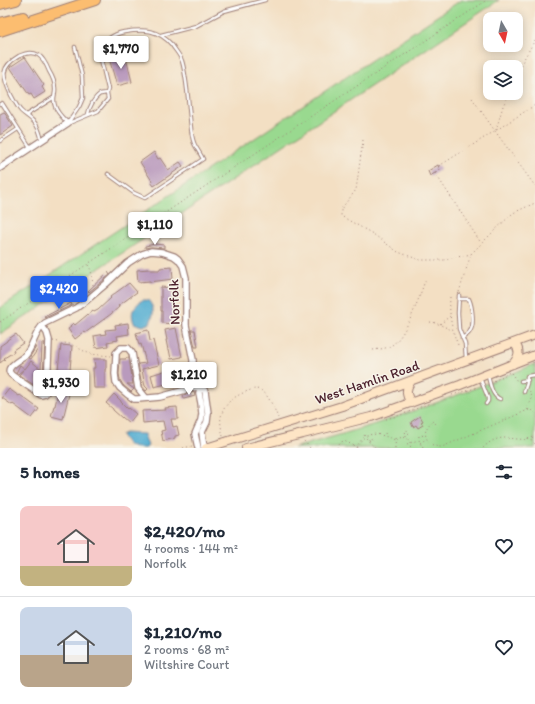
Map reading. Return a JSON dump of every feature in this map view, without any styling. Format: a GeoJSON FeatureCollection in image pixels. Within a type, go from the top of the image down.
{"type":"FeatureCollection","features":[{"type":"Feature","properties":{"kind":"highway"},"geometry":{"type":"LineString","coordinates":[[0,4],[16,0]]}},
{"type":"Feature","properties":{"kind":"highway"},"geometry":{"type":"LineString","coordinates":[[0,23],[87,0]]}},
{"type":"Feature","properties":{"kind":"highway"},"geometry":{"type":"LineString","coordinates":[[0,31],[95,0]]}},
{"type":"Feature","properties":{"kind":"main road","name":"West Hamlin Road"},"geometry":{"type":"LineString","coordinates":[[205,448],[342,406],[535,335]]}},
{"type":"Feature","properties":{"kind":"main road"},"geometry":{"type":"LineString","coordinates":[[513,364],[519,353],[514,343]]}},
{"type":"Feature","properties":{"kind":"main road"},"geometry":{"type":"LineString","coordinates":[[246,448],[361,420],[411,403],[513,364],[534,359]]}},
{"type":"Feature","properties":{"kind":"main road"},"geometry":{"type":"LineString","coordinates":[[411,381],[407,386],[406,392],[411,403]]}},
{"type":"Feature","properties":{"kind":"street"},"geometry":{"type":"LineString","coordinates":[[0,168],[68,123]]}},
{"type":"Feature","properties":{"kind":"street","name":"Norfolk"},"geometry":{"type":"LineString","coordinates":[[42,326],[76,308],[102,288],[128,263],[146,252],[156,251],[168,253],[178,259],[186,274],[186,325],[193,360],[193,370],[200,386],[199,393],[208,417],[206,425],[195,434],[198,446]]}},
{"type":"Feature","properties":{"kind":"street"},"geometry":{"type":"LineString","coordinates":[[42,326],[47,333],[49,341],[47,391],[41,396],[10,374],[9,371],[11,366],[28,352],[37,332],[42,326]]}},
{"type":"Feature","properties":{"kind":"street"},"geometry":{"type":"LineString","coordinates":[[146,398],[138,388],[132,353],[130,350],[121,348],[116,352],[115,378],[120,388],[134,399],[138,399],[146,398],[160,396],[200,386]]}},
{"type":"Feature","properties":{"kind":"street","name":"Norfolk"},"geometry":{"type":"LineString","coordinates":[[199,430],[202,434],[205,448]]}},
{"type":"Feature","properties":{"kind":"lane"},"geometry":{"type":"LineString","coordinates":[[160,35],[196,26],[224,11],[265,0]]}},
{"type":"Feature","properties":{"kind":"lane"},"geometry":{"type":"LineString","coordinates":[[68,123],[98,111],[108,99],[108,88],[99,52],[101,46],[108,38],[119,33],[138,30],[149,31],[160,35],[168,41],[178,53],[182,60],[194,142],[203,159],[145,198],[134,193],[108,174]]}},
{"type":"Feature","properties":{"kind":"lane"},"geometry":{"type":"LineString","coordinates":[[68,123],[79,107],[83,98],[82,76],[75,47]]}},
{"type":"Feature","properties":{"kind":"lane"},"geometry":{"type":"LineString","coordinates":[[42,140],[39,129],[19,109],[5,83],[3,71],[7,64],[16,57],[32,52],[44,60],[56,89],[53,98],[54,106],[68,123]]}},
{"type":"Feature","properties":{"kind":"lane"},"geometry":{"type":"LineString","coordinates":[[88,114],[92,103],[100,94],[107,93]]}},
{"type":"Feature","properties":{"kind":"lane"},"geometry":{"type":"LineString","coordinates":[[26,115],[53,98]]}},
{"type":"Feature","properties":{"kind":"lane"},"geometry":{"type":"LineString","coordinates":[[0,104],[2,103],[30,148]]}},
{"type":"Feature","properties":{"kind":"lane"},"geometry":{"type":"LineString","coordinates":[[0,141],[18,129]]}},
{"type":"Feature","properties":{"kind":"lane"},"geometry":{"type":"LineString","coordinates":[[459,295],[459,329],[464,342],[467,361]]}},
{"type":"Feature","properties":{"kind":"lane"},"geometry":{"type":"LineString","coordinates":[[459,298],[469,299],[473,316],[471,331],[462,338]]}},
{"type":"Feature","properties":{"kind":"lane"},"geometry":{"type":"LineString","coordinates":[[524,392],[528,380],[527,376],[534,375]]}},
{"type":"Feature","properties":{"kind":"lane"},"geometry":{"type":"LineString","coordinates":[[484,376],[496,398],[500,399]]}},
{"type":"Feature","properties":{"kind":"lane"},"geometry":{"type":"LineString","coordinates":[[484,376],[488,398],[486,404]]}},
{"type":"Feature","properties":{"kind":"lane"},"geometry":{"type":"LineString","coordinates":[[521,381],[528,380]]}},
{"type":"Feature","properties":{"kind":"path"},"geometry":{"type":"LineString","coordinates":[[0,322],[487,0]]}},
{"type":"Feature","properties":{"kind":"path"},"geometry":{"type":"LineString","coordinates":[[523,61],[535,40]]}},
{"type":"Feature","properties":{"kind":"path"},"geometry":{"type":"LineString","coordinates":[[472,98],[535,186]]}},
{"type":"Feature","properties":{"kind":"path"},"geometry":{"type":"LineString","coordinates":[[495,132],[506,100]]}},
{"type":"Feature","properties":{"kind":"path"},"geometry":{"type":"LineString","coordinates":[[439,166],[535,106]]}},
{"type":"Feature","properties":{"kind":"path"},"geometry":{"type":"LineString","coordinates":[[363,140],[356,190],[341,209],[341,216],[373,234],[398,252],[420,260],[444,260],[471,254]]}},
{"type":"Feature","properties":{"kind":"path"},"geometry":{"type":"LineString","coordinates":[[435,172],[481,244]]}},
{"type":"Feature","properties":{"kind":"path"},"geometry":{"type":"LineString","coordinates":[[459,295],[471,254],[513,213],[535,203]]}},
{"type":"Feature","properties":{"kind":"path"},"geometry":{"type":"LineString","coordinates":[[88,264],[91,270],[93,285]]}},
{"type":"Feature","properties":{"kind":"path"},"geometry":{"type":"LineString","coordinates":[[373,350],[391,346],[400,338],[418,301],[426,278]]}},
{"type":"Feature","properties":{"kind":"path"},"geometry":{"type":"LineString","coordinates":[[450,296],[452,330],[458,344],[464,342]]}},
{"type":"Feature","properties":{"kind":"path"},"geometry":{"type":"LineString","coordinates":[[440,324],[450,316]]}},
{"type":"Feature","properties":{"kind":"path"},"geometry":{"type":"LineString","coordinates":[[430,322],[440,324],[452,330]]}},
{"type":"Feature","properties":{"kind":"path"},"geometry":{"type":"LineString","coordinates":[[49,341],[70,344],[90,354],[116,357]]}},
{"type":"Feature","properties":{"kind":"path"},"geometry":{"type":"LineString","coordinates":[[534,359],[535,367]]}},
{"type":"Feature","properties":{"kind":"path"},"geometry":{"type":"LineString","coordinates":[[223,436],[220,421],[222,411],[230,401],[245,392],[256,389],[261,390],[266,395],[278,419]]}},
{"type":"Feature","properties":{"kind":"path"},"geometry":{"type":"LineString","coordinates":[[528,410],[527,406],[532,402],[529,389]]}},
{"type":"Feature","properties":{"kind":"path"},"geometry":{"type":"LineString","coordinates":[[435,424],[433,421],[428,424],[425,434],[427,439],[433,445],[439,447],[528,410],[532,410],[535,413]]}},
{"type":"Feature","properties":{"kind":"path"},"geometry":{"type":"LineString","coordinates":[[406,435],[408,434],[407,430],[405,433],[406,438],[410,442],[410,448]]}},
{"type":"Feature","properties":{"kind":"path"},"geometry":{"type":"LineString","coordinates":[[385,433],[386,437]]}},
{"type":"Feature","properties":{"kind":"path"},"geometry":{"type":"LineString","coordinates":[[364,435],[375,434],[395,441]]}},
{"type":"Feature","properties":{"kind":"path"},"geometry":{"type":"LineString","coordinates":[[407,444],[419,439],[419,436],[425,434]]}},
{"type":"Feature","properties":{"kind":"path"},"geometry":{"type":"LineString","coordinates":[[364,435],[375,447]]}},
{"type":"Feature","properties":{"kind":"path"},"geometry":{"type":"LineString","coordinates":[[337,448],[341,442],[344,441],[357,448],[364,435]]}},
{"type":"Feature","properties":{"kind":"path"},"geometry":{"type":"LineString","coordinates":[[395,448],[396,436]]}},
{"type":"Feature","properties":{"kind":"path"},"geometry":{"type":"LineString","coordinates":[[483,448],[489,442],[498,439],[530,439],[535,436]]}},
{"type":"Feature","properties":{"kind":"path"},"geometry":{"type":"LineString","coordinates":[[395,441],[399,438],[406,438]]}},
{"type":"Feature","properties":{"kind":"path"},"geometry":{"type":"LineString","coordinates":[[419,439],[424,448]]}},
{"type":"Feature","properties":{"kind":"path"},"geometry":{"type":"LineString","coordinates":[[420,443],[427,439]]}},
{"type":"Feature","properties":{"kind":"path"},"geometry":{"type":"LineString","coordinates":[[525,439],[530,440],[535,444]]}},
{"type":"Feature","properties":{"kind":"path"},"geometry":{"type":"LineString","coordinates":[[304,440],[310,448]]}},
{"type":"Feature","properties":{"kind":"path"},"geometry":{"type":"LineString","coordinates":[[183,448],[198,446]]}},
{"type":"Feature","properties":{"kind":"green space"},"geometry":{"type":"Polygon","coordinates":[[[461,0],[499,0],[201,201],[0,334],[0,308],[461,0]]]}},
{"type":"Feature","properties":{"kind":"green space"},"geometry":{"type":"Polygon","coordinates":[[[535,364],[535,448],[294,448],[370,426],[414,411],[535,364]]]}},
{"type":"Feature","properties":{"kind":"water"},"geometry":{"type":"Polygon","coordinates":[[[142,300],[148,300],[153,311],[150,323],[143,326],[134,323],[132,315],[134,308],[142,300]]]}},
{"type":"Feature","properties":{"kind":"water"},"geometry":{"type":"Polygon","coordinates":[[[125,433],[144,434],[148,446],[146,448],[137,448],[128,445],[121,435],[125,433]]]}},
{"type":"Feature","properties":{"kind":"building"},"geometry":{"type":"Polygon","coordinates":[[[125,54],[132,82],[117,86],[109,58],[125,54]]]}},
{"type":"Feature","properties":{"kind":"building"},"geometry":{"type":"Polygon","coordinates":[[[25,57],[44,85],[42,87],[45,92],[34,99],[31,94],[29,95],[10,67],[25,57]]]}},
{"type":"Feature","properties":{"kind":"building"},"geometry":{"type":"Polygon","coordinates":[[[4,112],[13,126],[0,135],[0,114],[4,112]]]}},
{"type":"Feature","properties":{"kind":"building"},"geometry":{"type":"Polygon","coordinates":[[[154,152],[168,170],[180,162],[183,166],[154,186],[140,162],[154,152]]]}},
{"type":"Feature","properties":{"kind":"building"},"geometry":{"type":"Polygon","coordinates":[[[438,165],[440,170],[430,176],[428,171],[438,165]]]}},
{"type":"Feature","properties":{"kind":"building"},"geometry":{"type":"Polygon","coordinates":[[[155,244],[164,245],[164,248],[145,248],[145,246],[155,244]]]}},
{"type":"Feature","properties":{"kind":"building"},"geometry":{"type":"Polygon","coordinates":[[[172,267],[173,279],[138,282],[137,270],[160,270],[160,268],[172,267]]]}},
{"type":"Feature","properties":{"kind":"building"},"geometry":{"type":"Polygon","coordinates":[[[108,272],[110,275],[89,292],[88,291],[108,272]]]}},
{"type":"Feature","properties":{"kind":"building"},"geometry":{"type":"Polygon","coordinates":[[[129,283],[137,292],[118,306],[119,307],[111,314],[75,339],[68,329],[71,327],[70,326],[73,323],[75,325],[93,310],[94,312],[98,310],[111,298],[110,297],[129,283]]]}},
{"type":"Feature","properties":{"kind":"building"},"geometry":{"type":"Polygon","coordinates":[[[161,287],[172,288],[172,311],[174,311],[173,324],[162,323],[161,287]]]}},
{"type":"Feature","properties":{"kind":"building"},"geometry":{"type":"Polygon","coordinates":[[[71,303],[72,305],[45,318],[44,317],[71,303]]]}},
{"type":"Feature","properties":{"kind":"building"},"geometry":{"type":"Polygon","coordinates":[[[128,323],[129,334],[117,336],[118,340],[107,342],[108,346],[96,348],[94,336],[106,334],[105,330],[116,329],[115,325],[128,323]]]}},
{"type":"Feature","properties":{"kind":"building"},"geometry":{"type":"Polygon","coordinates":[[[176,328],[182,357],[171,359],[165,330],[176,328]]]}},
{"type":"Feature","properties":{"kind":"building"},"geometry":{"type":"Polygon","coordinates":[[[148,330],[150,341],[153,340],[159,365],[142,369],[145,386],[148,389],[146,391],[142,386],[138,364],[146,363],[141,344],[139,345],[136,333],[148,330]]]}},
{"type":"Feature","properties":{"kind":"building"},"geometry":{"type":"Polygon","coordinates":[[[191,330],[195,330],[198,347],[195,347],[191,330]]]}},
{"type":"Feature","properties":{"kind":"building"},"geometry":{"type":"Polygon","coordinates":[[[16,334],[23,343],[13,350],[14,352],[4,358],[5,359],[0,363],[0,346],[16,334]]]}},
{"type":"Feature","properties":{"kind":"building"},"geometry":{"type":"Polygon","coordinates":[[[42,343],[45,343],[43,374],[38,379],[37,383],[43,385],[40,389],[19,375],[24,369],[18,374],[16,373],[20,365],[25,369],[31,361],[41,369],[42,343]]]}},
{"type":"Feature","properties":{"kind":"building"},"geometry":{"type":"Polygon","coordinates":[[[61,345],[72,346],[70,370],[72,370],[71,382],[59,381],[60,369],[58,369],[61,345]]]}},
{"type":"Feature","properties":{"kind":"building"},"geometry":{"type":"Polygon","coordinates":[[[36,347],[38,349],[31,359],[29,358],[36,347]]]}},
{"type":"Feature","properties":{"kind":"building"},"geometry":{"type":"Polygon","coordinates":[[[129,358],[133,384],[127,384],[134,389],[131,392],[123,385],[119,374],[120,359],[129,358]]]}},
{"type":"Feature","properties":{"kind":"building"},"geometry":{"type":"Polygon","coordinates":[[[94,359],[106,359],[105,388],[94,388],[94,359]]]}},
{"type":"Feature","properties":{"kind":"building"},"geometry":{"type":"Polygon","coordinates":[[[186,367],[188,378],[154,387],[151,375],[174,368],[175,370],[186,367]]]}},
{"type":"Feature","properties":{"kind":"building"},"geometry":{"type":"Polygon","coordinates":[[[59,388],[70,390],[63,419],[51,416],[59,388]]]}},
{"type":"Feature","properties":{"kind":"building"},"geometry":{"type":"Polygon","coordinates":[[[9,389],[39,409],[32,418],[2,398],[9,389]]]}},
{"type":"Feature","properties":{"kind":"building"},"geometry":{"type":"Polygon","coordinates":[[[194,392],[195,396],[184,399],[183,395],[194,392]]]}},
{"type":"Feature","properties":{"kind":"building"},"geometry":{"type":"Polygon","coordinates":[[[114,394],[128,409],[129,408],[136,414],[129,423],[106,403],[114,394]]]}},
{"type":"Feature","properties":{"kind":"building"},"geometry":{"type":"Polygon","coordinates":[[[177,407],[178,419],[171,419],[173,427],[177,426],[179,435],[175,436],[175,438],[163,441],[161,431],[165,430],[163,421],[143,423],[142,411],[166,410],[165,408],[177,407]]]}},
{"type":"Feature","properties":{"kind":"building"},"geometry":{"type":"Polygon","coordinates":[[[420,416],[423,421],[421,422],[423,425],[418,428],[416,425],[413,427],[411,422],[420,416]]]}}]}
